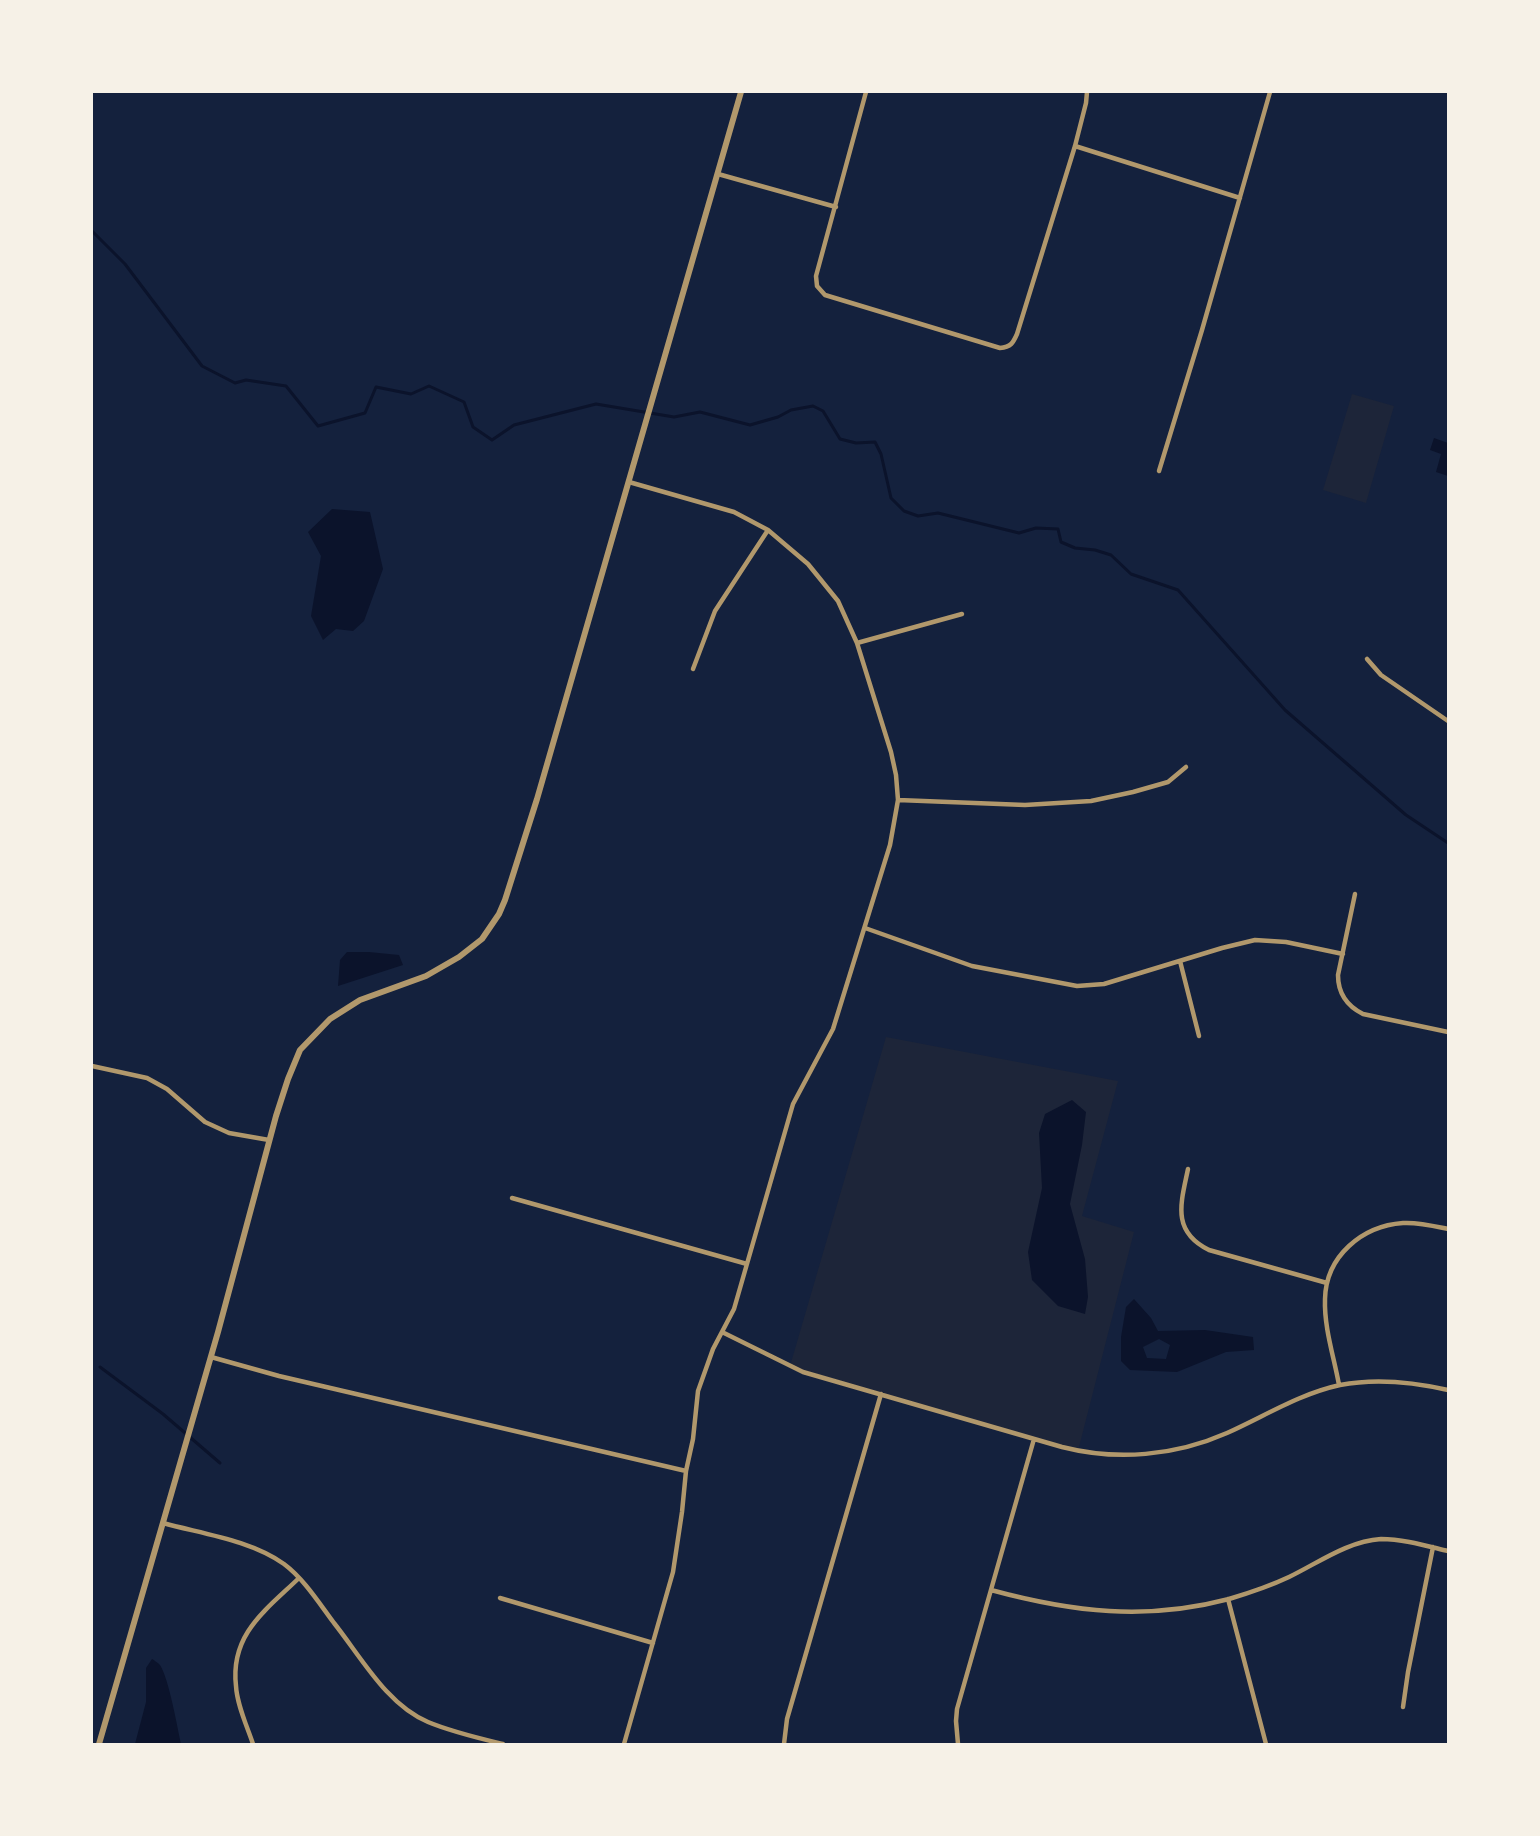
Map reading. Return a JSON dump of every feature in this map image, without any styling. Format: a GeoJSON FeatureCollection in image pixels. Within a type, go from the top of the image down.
{"type":"FeatureCollection","features":[{"type":"Feature","properties":{"kind":"street"},"geometry":{"type":"LineString","coordinates":[[99,1744],[211,1357],[269,1140],[288,1079],[300,1050],[330,1019],[360,1000],[416,981],[455,960],[482,939],[499,914],[505,900],[537,799],[741,92]]}},
{"type":"Feature","properties":{"kind":"street"},"geometry":{"type":"LineString","coordinates":[[866,92],[816,276],[818,286],[825,295],[1000,348],[1009,347],[1014,343],[1075,146],[1087,92]]}},
{"type":"Feature","properties":{"kind":"street"},"geometry":{"type":"LineString","coordinates":[[1159,471],[1270,92]]}},
{"type":"Feature","properties":{"kind":"street"},"geometry":{"type":"LineString","coordinates":[[1075,146],[1240,198]]}},
{"type":"Feature","properties":{"kind":"street"},"geometry":{"type":"LineString","coordinates":[[718,174],[836,207]]}},
{"type":"Feature","properties":{"kind":"street"},"geometry":{"type":"LineString","coordinates":[[624,1744],[673,1572],[698,1391],[713,1349],[734,1309],[793,1104],[833,1029],[890,845],[898,800],[891,752],[857,644],[838,601],[808,564],[768,530],[734,512],[629,482]]}},
{"type":"Feature","properties":{"kind":"street"},"geometry":{"type":"LineString","coordinates":[[693,669],[715,611],[768,530]]}},
{"type":"Feature","properties":{"kind":"street"},"geometry":{"type":"LineString","coordinates":[[857,644],[962,614]]}},
{"type":"Feature","properties":{"kind":"street"},"geometry":{"type":"LineString","coordinates":[[1367,659],[1381,675],[1449,721]]}},
{"type":"Feature","properties":{"kind":"street"},"geometry":{"type":"LineString","coordinates":[[898,800],[1025,805],[1091,801],[1168,782],[1186,767]]}},
{"type":"Feature","properties":{"kind":"street"},"geometry":{"type":"LineString","coordinates":[[1355,894],[1338,975],[1340,991],[1348,1004],[1371,1017],[1449,1032]]}},
{"type":"Feature","properties":{"kind":"street"},"geometry":{"type":"LineString","coordinates":[[865,928],[972,966],[1067,985],[1104,984],[1230,945],[1255,940],[1286,942],[1343,954]]}},
{"type":"Feature","properties":{"kind":"street"},"geometry":{"type":"LineString","coordinates":[[1180,961],[1199,1036]]}},
{"type":"Feature","properties":{"kind":"street"},"geometry":{"type":"LineString","coordinates":[[92,1066],[147,1078],[167,1089],[205,1122],[229,1133],[269,1140]]}},
{"type":"Feature","properties":{"kind":"street"},"geometry":{"type":"LineString","coordinates":[[1188,1169],[1180,1207],[1187,1233],[1193,1240],[1209,1250],[1327,1283]]}},
{"type":"Feature","properties":{"kind":"street"},"geometry":{"type":"LineString","coordinates":[[512,1198],[747,1264]]}},
{"type":"Feature","properties":{"kind":"street"},"geometry":{"type":"LineString","coordinates":[[1339,1385],[1325,1312],[1327,1283],[1332,1269],[1345,1249],[1374,1228],[1405,1222],[1449,1229]]}},
{"type":"Feature","properties":{"kind":"street"},"geometry":{"type":"LineString","coordinates":[[722,1332],[803,1372],[1034,1439],[1095,1454],[1126,1455],[1166,1452],[1209,1440],[1302,1396],[1339,1385],[1400,1382],[1449,1390]]}},
{"type":"Feature","properties":{"kind":"street"},"geometry":{"type":"LineString","coordinates":[[211,1357],[279,1376],[686,1471]]}},
{"type":"Feature","properties":{"kind":"street"},"geometry":{"type":"LineString","coordinates":[[784,1744],[787,1719],[881,1395]]}},
{"type":"Feature","properties":{"kind":"street"},"geometry":{"type":"LineString","coordinates":[[958,1744],[957,1708],[1034,1439]]}},
{"type":"Feature","properties":{"kind":"street"},"geometry":{"type":"LineString","coordinates":[[163,1523],[267,1553],[299,1578],[384,1688],[404,1707],[427,1722],[503,1744]]}},
{"type":"Feature","properties":{"kind":"street"},"geometry":{"type":"LineString","coordinates":[[991,1590],[1064,1608],[1118,1612],[1177,1608],[1228,1599],[1287,1578],[1352,1546],[1368,1541],[1393,1540],[1449,1551]]}},
{"type":"Feature","properties":{"kind":"street"},"geometry":{"type":"LineString","coordinates":[[1403,1707],[1433,1548]]}},
{"type":"Feature","properties":{"kind":"street"},"geometry":{"type":"LineString","coordinates":[[253,1744],[236,1688],[238,1651],[246,1632],[299,1578]]}},
{"type":"Feature","properties":{"kind":"street"},"geometry":{"type":"LineString","coordinates":[[500,1598],[653,1642]]}},
{"type":"Feature","properties":{"kind":"street"},"geometry":{"type":"LineString","coordinates":[[1228,1599],[1266,1744]]}},
{"type":"Feature","properties":{"kind":"street"},"geometry":{"type":"LineString","coordinates":[[476,1744],[478,1738]]}},
{"type":"Feature","properties":{"kind":"shaded area"},"geometry":{"type":"Polygon","coordinates":[[[1352,394],[1394,406],[1366,503],[1323,490],[1352,394]]]}},
{"type":"Feature","properties":{"kind":"shaded area"},"geometry":{"type":"Polygon","coordinates":[[[1434,438],[1448,443],[1448,476],[1436,472],[1441,454],[1430,450],[1434,438]]]}},
{"type":"Feature","properties":{"kind":"shaded area"},"geometry":{"type":"Polygon","coordinates":[[[332,509],[370,512],[383,569],[364,621],[353,631],[336,629],[323,640],[311,616],[321,556],[308,532],[332,509]]]}},
{"type":"Feature","properties":{"kind":"shaded area"},"geometry":{"type":"Polygon","coordinates":[[[347,952],[399,955],[403,965],[338,986],[340,960],[347,952]]]}},
{"type":"Feature","properties":{"kind":"shaded area"},"geometry":{"type":"Polygon","coordinates":[[[886,1037],[1118,1081],[1082,1216],[1134,1232],[1078,1451],[790,1366],[886,1037]]]}},
{"type":"Feature","properties":{"kind":"shaded area"},"geometry":{"type":"Polygon","coordinates":[[[1072,1100],[1086,1112],[1070,1204],[1085,1259],[1088,1297],[1085,1314],[1058,1306],[1032,1280],[1028,1252],[1042,1188],[1039,1133],[1045,1114],[1072,1100]]]}},
{"type":"Feature","properties":{"kind":"shaded area"},"geometry":{"type":"Polygon","coordinates":[[[1134,1299],[1151,1318],[1158,1331],[1205,1330],[1253,1337],[1254,1350],[1226,1352],[1177,1372],[1130,1370],[1121,1361],[1121,1337],[1126,1307],[1134,1299]],[[1159,1339],[1143,1347],[1147,1358],[1166,1359],[1170,1345],[1159,1339]]]}},
{"type":"Feature","properties":{"kind":"shaded area"},"geometry":{"type":"Polygon","coordinates":[[[152,1659],[160,1665],[167,1681],[181,1744],[135,1744],[146,1702],[146,1668],[152,1659]]]}},
{"type":"Feature","properties":{"kind":"waterway"},"geometry":{"type":"LineString","coordinates":[[92,231],[125,264],[202,366],[235,383],[246,380],[286,386],[318,426],[365,413],[376,387],[411,394],[429,386],[464,402],[473,427],[492,440],[514,425],[596,404],[674,417],[700,412],[750,425],[778,417],[791,410],[813,406],[823,411],[840,439],[856,443],[875,442],[881,454],[891,498],[904,511],[918,516],[938,513],[1019,533],[1036,528],[1058,529],[1061,542],[1075,548],[1095,550],[1111,555],[1131,574],[1178,590],[1285,710],[1406,815],[1448,843]]}},
{"type":"Feature","properties":{"kind":"waterway"},"geometry":{"type":"LineString","coordinates":[[100,1367],[163,1414],[220,1463]]}}]}
